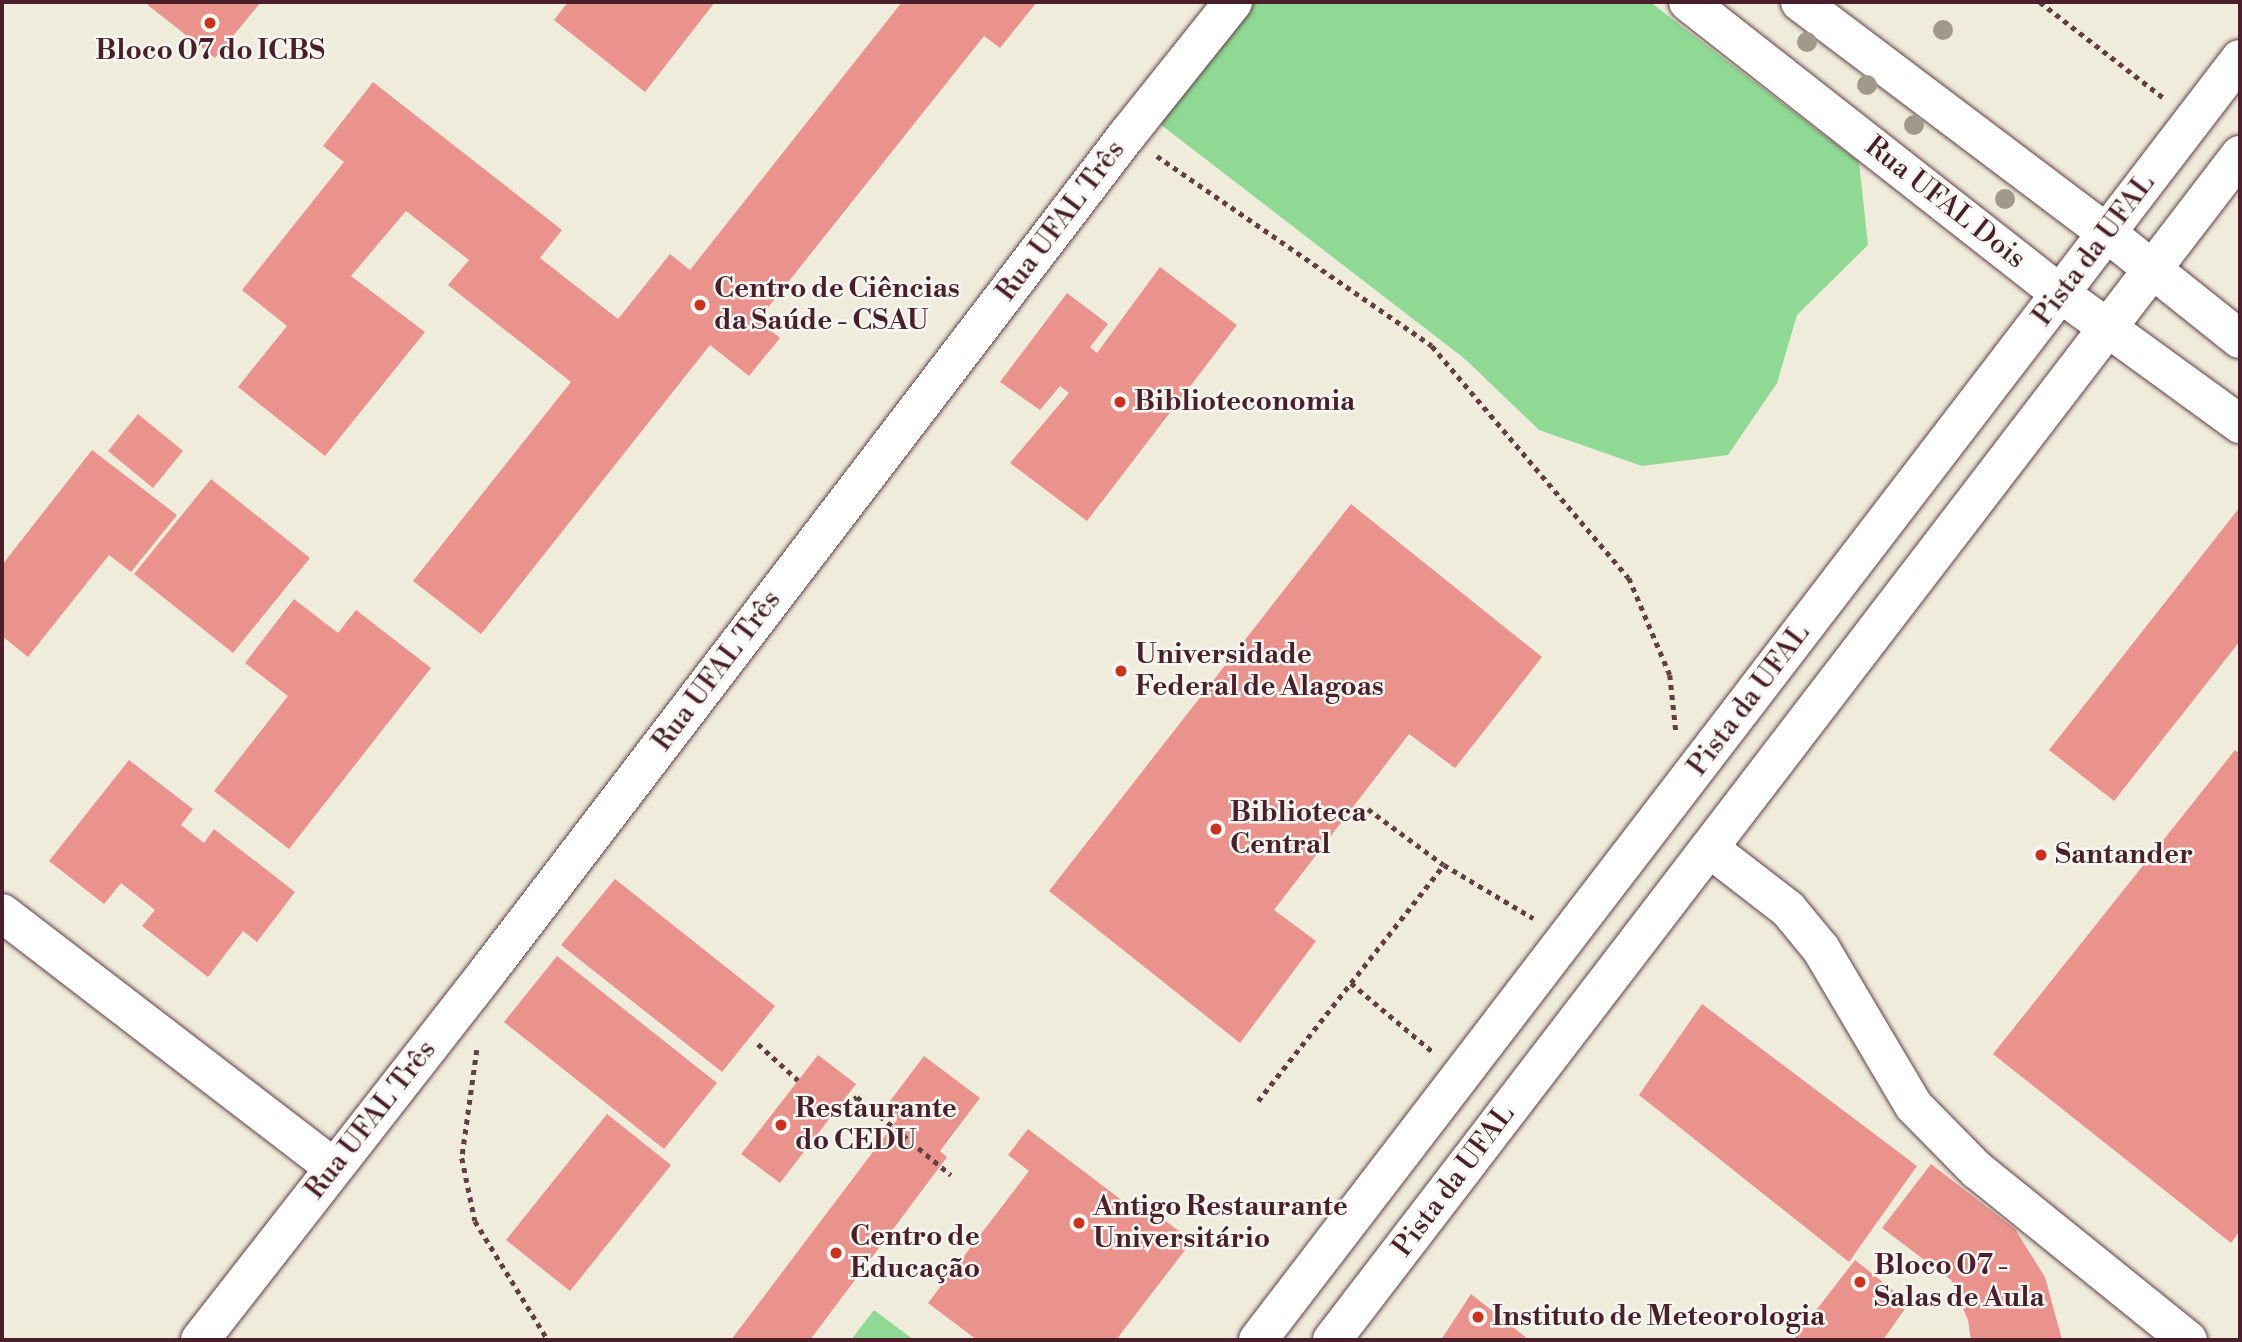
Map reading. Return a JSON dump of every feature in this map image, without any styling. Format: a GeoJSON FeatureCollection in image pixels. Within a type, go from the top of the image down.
{"type":"FeatureCollection","features":[{"type":"Feature","properties":{"kind":"street","name":"Rua UFAL Três"},"geometry":{"type":"LineString","coordinates":[[200,1340],[489,970],[1127,135],[1233,2]]}},
{"type":"Feature","properties":{"kind":"street","name":"Rua UFAL Dois"},"geometry":{"type":"LineString","coordinates":[[1688,2],[2061,294],[2240,424]]}},
{"type":"Feature","properties":{"kind":"street"},"geometry":{"type":"LineString","coordinates":[[1800,2],[2107,233],[2240,339]]}},
{"type":"Feature","properties":{"kind":"street","name":"Pista da UFAL"},"geometry":{"type":"LineString","coordinates":[[1258,1340],[2240,59]]}},
{"type":"Feature","properties":{"kind":"street","name":"Pista da UFAL"},"geometry":{"type":"LineString","coordinates":[[1332,1340],[2240,155]]}},
{"type":"Feature","properties":{"kind":"street"},"geometry":{"type":"LineString","coordinates":[[1817,612],[1862,648]]}},
{"type":"Feature","properties":{"kind":"street"},"geometry":{"type":"LineString","coordinates":[[1709,848],[1788,909],[1821,949],[1914,1106],[1977,1170],[2188,1340]]}},
{"type":"Feature","properties":{"kind":"street"},"geometry":{"type":"LineString","coordinates":[[2,913],[333,1167]]}},
{"type":"Feature","properties":{"kind":"path"},"geometry":{"type":"LineString","coordinates":[[2040,2],[2193,121]]}},
{"type":"Feature","properties":{"kind":"path"},"geometry":{"type":"LineString","coordinates":[[1127,135],[1432,346],[1558,494],[1629,578],[1670,675],[1682,787]]}},
{"type":"Feature","properties":{"kind":"path"},"geometry":{"type":"LineString","coordinates":[[1367,809],[1444,865],[1566,938]]}},
{"type":"Feature","properties":{"kind":"path"},"geometry":{"type":"LineString","coordinates":[[1258,1101],[1444,865]]}},
{"type":"Feature","properties":{"kind":"path"},"geometry":{"type":"LineString","coordinates":[[1351,983],[1461,1076]]}},
{"type":"Feature","properties":{"kind":"path"},"geometry":{"type":"LineString","coordinates":[[479,1037],[462,1158],[475,1221],[548,1340]]}},
{"type":"Feature","properties":{"kind":"path"},"geometry":{"type":"LineString","coordinates":[[758,1044],[799,1080]]}},
{"type":"Feature","properties":{"kind":"path"},"geometry":{"type":"LineString","coordinates":[[837,1108],[857,1097],[951,1175]]}},
{"type":"Feature","properties":{"kind":"green space"},"geometry":{"type":"Polygon","coordinates":[[[1240,2],[1650,2],[1859,162],[1868,245],[1797,315],[1777,383],[1728,455],[1642,466],[1539,430],[1465,359],[1147,114],[1240,2]]]}},
{"type":"Feature","properties":{"kind":"green space"},"geometry":{"type":"Polygon","coordinates":[[[874,1310],[914,1340],[851,1340],[874,1310]]]}},
{"type":"Feature","properties":{"kind":"building"},"geometry":{"type":"Polygon","coordinates":[[[144,2],[261,2],[215,58],[144,2]]]}},
{"type":"Feature","properties":{"kind":"building"},"geometry":{"type":"Polygon","coordinates":[[[568,2],[715,2],[645,92],[554,20],[568,2]]]}},
{"type":"Feature","properties":{"kind":"building","name":"Centro de Ciências da Saúde - CSAU"},"geometry":{"type":"Polygon","coordinates":[[[902,2],[1037,2],[1000,48],[984,36],[758,320],[780,338],[749,376],[710,345],[481,634],[413,581],[571,382],[448,285],[469,260],[406,211],[351,276],[425,332],[325,456],[238,387],[287,326],[242,290],[344,162],[323,146],[373,82],[562,230],[540,258],[618,319],[670,254],[690,270],[902,2]]]}},
{"type":"Feature","properties":{"kind":"building","name":"Biblioteconomia"},"geometry":{"type":"Polygon","coordinates":[[[1160,267],[1237,325],[1087,521],[1010,463],[1069,393],[1060,386],[1040,410],[1000,382],[1067,293],[1108,324],[1090,347],[1097,353],[1160,267]]]}},
{"type":"Feature","properties":{"kind":"building"},"geometry":{"type":"Polygon","coordinates":[[[138,414],[183,451],[153,488],[108,451],[138,414]]]}},
{"type":"Feature","properties":{"kind":"building"},"geometry":{"type":"Polygon","coordinates":[[[92,450],[177,515],[131,572],[109,555],[28,657],[2,636],[2,565],[92,450]]]}},
{"type":"Feature","properties":{"kind":"building"},"geometry":{"type":"Polygon","coordinates":[[[211,479],[310,558],[233,653],[134,574],[211,479]]]}},
{"type":"Feature","properties":{"kind":"building","name":"Biblioteca Central"},"geometry":{"type":"Polygon","coordinates":[[[1351,504],[1542,657],[1455,768],[1409,734],[1274,910],[1316,941],[1240,1043],[1049,891],[1351,504]]]}},
{"type":"Feature","properties":{"kind":"building"},"geometry":{"type":"Polygon","coordinates":[[[2240,507],[2240,641],[2114,801],[2049,750],[2240,507]]]}},
{"type":"Feature","properties":{"kind":"building"},"geometry":{"type":"Polygon","coordinates":[[[294,599],[338,633],[356,610],[431,668],[289,849],[214,791],[288,696],[245,663],[294,599]]]}},
{"type":"Feature","properties":{"kind":"building"},"geometry":{"type":"Polygon","coordinates":[[[2235,750],[2240,754],[2240,1231],[2231,1243],[1993,1054],[2235,750]]]}},
{"type":"Feature","properties":{"kind":"building"},"geometry":{"type":"Polygon","coordinates":[[[129,760],[193,809],[181,825],[204,843],[214,829],[295,892],[257,942],[243,931],[208,977],[142,926],[155,910],[121,883],[104,904],[49,861],[129,760]]]}},
{"type":"Feature","properties":{"kind":"building"},"geometry":{"type":"Polygon","coordinates":[[[615,879],[775,1006],[722,1072],[561,945],[615,879]]]}},
{"type":"Feature","properties":{"kind":"building"},"geometry":{"type":"Polygon","coordinates":[[[557,956],[717,1083],[664,1149],[504,1022],[557,956]]]}},
{"type":"Feature","properties":{"kind":"building"},"geometry":{"type":"Polygon","coordinates":[[[1702,1004],[1917,1166],[1849,1262],[1639,1095],[1702,1004]]]}},
{"type":"Feature","properties":{"kind":"building"},"geometry":{"type":"Polygon","coordinates":[[[818,1055],[856,1084],[780,1183],[741,1154],[818,1055]]]}},
{"type":"Feature","properties":{"kind":"building","name":"Centro de Educação"},"geometry":{"type":"Polygon","coordinates":[[[924,1056],[980,1098],[940,1151],[947,1157],[810,1340],[731,1340],[897,1120],[884,1109],[924,1056]]]}},
{"type":"Feature","properties":{"kind":"building"},"geometry":{"type":"Polygon","coordinates":[[[607,1114],[671,1165],[570,1291],[506,1240],[607,1114]]]}},
{"type":"Feature","properties":{"kind":"building","name":"Antigo Restaurante Universitário"},"geometry":{"type":"Polygon","coordinates":[[[1028,1129],[1128,1205],[1134,1197],[1192,1241],[1116,1340],[977,1340],[928,1303],[1029,1171],[1008,1155],[1028,1129]]]}},
{"type":"Feature","properties":{"kind":"building"},"geometry":{"type":"Polygon","coordinates":[[[1931,1164],[2015,1229],[2045,1277],[2062,1340],[1971,1340],[1968,1320],[1951,1280],[1882,1228],[1931,1164]]]}},
{"type":"Feature","properties":{"kind":"building","name":"Bloco 07 - Salas de Aula"},"geometry":{"type":"Polygon","coordinates":[[[1855,1260],[1909,1303],[1883,1340],[1793,1340],[1855,1260]]]}},
{"type":"Feature","properties":{"kind":"building","name":"Instituto de Meteorologia"},"geometry":{"type":"Polygon","coordinates":[[[1471,1294],[1529,1340],[1441,1340],[1471,1294]]]}},
{"type":"Feature","properties":{"kind":"place","name":"Bloco 07 do ICBS"},"geometry":{"type":"Point","coordinates":[210,23]}},
{"type":"Feature","properties":{"kind":"place","name":"Centro de Ciências da Saúde - CSAU"},"geometry":{"type":"Point","coordinates":[700,305]}},
{"type":"Feature","properties":{"kind":"place","name":"Biblioteconomia"},"geometry":{"type":"Point","coordinates":[1120,402]}},
{"type":"Feature","properties":{"kind":"place","name":"Universidade Federal de Alagoas"},"geometry":{"type":"Point","coordinates":[1121,671]}},
{"type":"Feature","properties":{"kind":"place","name":"Biblioteca Central"},"geometry":{"type":"Point","coordinates":[1216,829]}},
{"type":"Feature","properties":{"kind":"place","name":"Santander"},"geometry":{"type":"Point","coordinates":[2041,855]}},
{"type":"Feature","properties":{"kind":"place","name":"Restaurante do CEDU"},"geometry":{"type":"Point","coordinates":[781,1125]}},
{"type":"Feature","properties":{"kind":"place","name":"Antigo Restaurante Universitário"},"geometry":{"type":"Point","coordinates":[1079,1223]}},
{"type":"Feature","properties":{"kind":"place","name":"Centro de Educação"},"geometry":{"type":"Point","coordinates":[836,1253]}},
{"type":"Feature","properties":{"kind":"place","name":"Bloco 07 - Salas de Aula"},"geometry":{"type":"Point","coordinates":[1860,1282]}},
{"type":"Feature","properties":{"kind":"place","name":"Instituto de Meteorologia"},"geometry":{"type":"Point","coordinates":[1478,1317]}}]}
